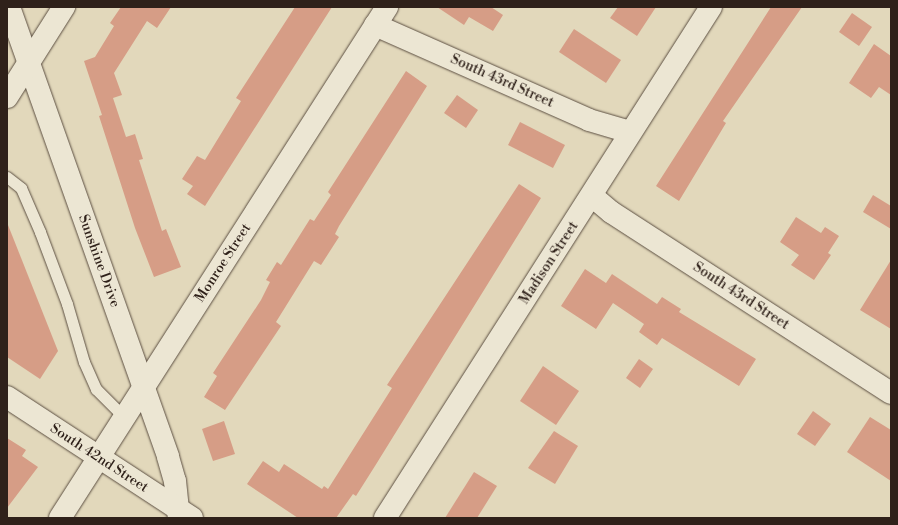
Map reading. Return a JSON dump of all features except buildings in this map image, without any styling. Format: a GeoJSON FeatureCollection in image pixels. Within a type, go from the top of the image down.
{"type":"FeatureCollection","features":[{"type":"Feature","properties":{"kind":"street","name":"Sunshine Drive"},"geometry":{"type":"LineString","coordinates":[[9,7],[175,481],[183,515]]}},
{"type":"Feature","properties":{"kind":"street"},"geometry":{"type":"LineString","coordinates":[[7,97],[64,7]]}},
{"type":"Feature","properties":{"kind":"street","name":"Monroe Street"},"geometry":{"type":"LineString","coordinates":[[60,518],[387,7]]}},
{"type":"Feature","properties":{"kind":"street","name":"Madison Street"},"geometry":{"type":"LineString","coordinates":[[385,518],[592,196],[630,132],[711,7]]}},
{"type":"Feature","properties":{"kind":"street","name":"South 43rd Street"},"geometry":{"type":"LineString","coordinates":[[375,25],[589,120],[630,132]]}},
{"type":"Feature","properties":{"kind":"street","name":"South 43rd Street"},"geometry":{"type":"LineString","coordinates":[[592,196],[611,212],[891,393]]}},
{"type":"Feature","properties":{"kind":"street","name":"South 42nd Street"},"geometry":{"type":"LineString","coordinates":[[7,397],[183,515]]}},
{"type":"Feature","properties":{"kind":"lane"},"geometry":{"type":"LineString","coordinates":[[7,176],[21,188],[40,232],[67,304],[84,362],[96,389],[125,418]]}}]}
